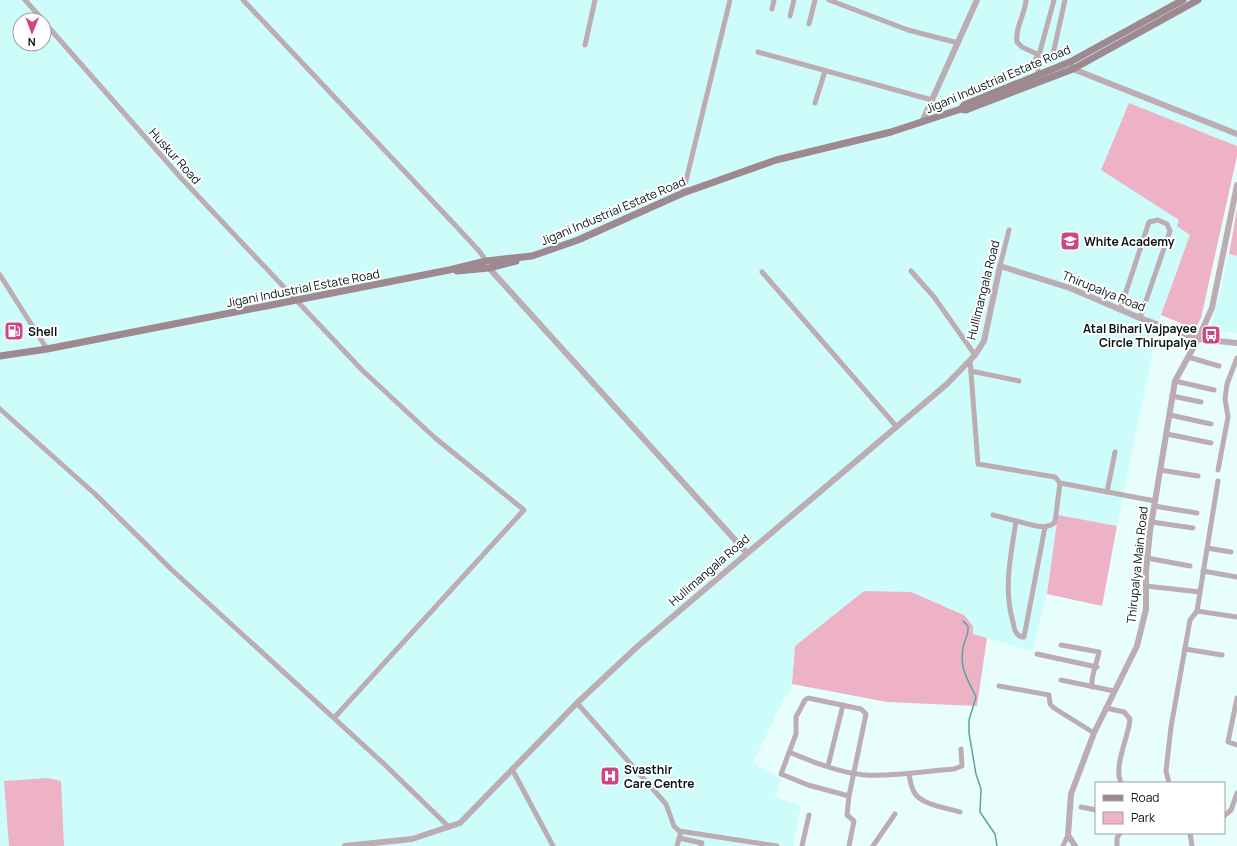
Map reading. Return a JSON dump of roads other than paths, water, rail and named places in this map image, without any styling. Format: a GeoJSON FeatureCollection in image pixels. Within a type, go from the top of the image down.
{"type":"FeatureCollection","features":[{"type":"Feature","properties":{"kind":"main road","name":"Jigani Industrial Estate Road"},"geometry":{"type":"LineString","coordinates":[[961,109],[964,105],[1040,74],[1072,65],[1183,0]]}},
{"type":"Feature","properties":{"kind":"main road","name":"Jigani Industrial Estate Road"},"geometry":{"type":"LineString","coordinates":[[0,356],[47,349],[449,270],[457,272],[487,264],[532,256],[578,240],[683,192],[776,160],[922,122],[961,109],[966,110],[1072,65],[1198,0]]}},
{"type":"Feature","properties":{"kind":"street","name":"Huskur Road"},"geometry":{"type":"LineString","coordinates":[[25,0],[35,12]]}},
{"type":"Feature","properties":{"kind":"street"},"geometry":{"type":"LineString","coordinates":[[243,0],[480,252],[487,264],[746,552]]}},
{"type":"Feature","properties":{"kind":"street"},"geometry":{"type":"LineString","coordinates":[[585,45],[595,0]]}},
{"type":"Feature","properties":{"kind":"street"},"geometry":{"type":"LineString","coordinates":[[683,192],[730,0]]}},
{"type":"Feature","properties":{"kind":"street"},"geometry":{"type":"LineString","coordinates":[[772,9],[774,0]]}},
{"type":"Feature","properties":{"kind":"street"},"geometry":{"type":"LineString","coordinates":[[790,16],[794,0]]}},
{"type":"Feature","properties":{"kind":"street"},"geometry":{"type":"LineString","coordinates":[[809,24],[815,0]]}},
{"type":"Feature","properties":{"kind":"street"},"geometry":{"type":"LineString","coordinates":[[829,0],[908,30],[958,44]]}},
{"type":"Feature","properties":{"kind":"street"},"geometry":{"type":"LineString","coordinates":[[922,122],[958,44],[975,0]]}},
{"type":"Feature","properties":{"kind":"street"},"geometry":{"type":"LineString","coordinates":[[1026,0],[1026,9],[1016,35],[1017,42],[1022,47],[1039,55],[1050,57],[1053,54],[1065,0]]}},
{"type":"Feature","properties":{"kind":"street"},"geometry":{"type":"LineString","coordinates":[[1040,74],[1033,62],[1039,55],[1054,0]]}},
{"type":"Feature","properties":{"kind":"street","name":"Huskur Road"},"geometry":{"type":"LineString","coordinates":[[52,31],[181,178],[295,301],[362,370],[434,437],[524,510],[334,718]]}},
{"type":"Feature","properties":{"kind":"street"},"geometry":{"type":"LineString","coordinates":[[758,52],[932,100]]}},
{"type":"Feature","properties":{"kind":"street"},"geometry":{"type":"LineString","coordinates":[[1072,65],[1237,134]]}},
{"type":"Feature","properties":{"kind":"street"},"geometry":{"type":"LineString","coordinates":[[814,103],[825,71]]}},
{"type":"Feature","properties":{"kind":"street","name":"Thirupalya Main Road"},"geometry":{"type":"LineString","coordinates":[[1068,835],[1071,794],[1094,733],[1137,646],[1146,610],[1147,558],[1154,503],[1175,381],[1198,339],[1212,308],[1237,185]]}},
{"type":"Feature","properties":{"kind":"street"},"geometry":{"type":"LineString","coordinates":[[1120,310],[1149,222],[1158,220],[1167,224],[1170,231],[1140,318]]}},
{"type":"Feature","properties":{"kind":"street","name":"Hullimangala Road"},"geometry":{"type":"LineString","coordinates":[[345,846],[412,839],[460,823],[577,703],[638,646],[746,552],[947,384],[975,355],[984,341],[1009,230]]}},
{"type":"Feature","properties":{"kind":"street","name":"Thirupalya Road"},"geometry":{"type":"LineString","coordinates":[[1000,266],[1070,288],[1140,318],[1198,339]]}},
{"type":"Feature","properties":{"kind":"street"},"geometry":{"type":"LineString","coordinates":[[911,271],[934,297],[975,355]]}},
{"type":"Feature","properties":{"kind":"street"},"geometry":{"type":"LineString","coordinates":[[762,272],[896,426]]}},
{"type":"Feature","properties":{"kind":"street"},"geometry":{"type":"LineString","coordinates":[[0,275],[47,349]]}},
{"type":"Feature","properties":{"kind":"street"},"geometry":{"type":"LineString","coordinates":[[1198,339],[1237,343]]}},
{"type":"Feature","properties":{"kind":"street"},"geometry":{"type":"LineString","coordinates":[[1188,357],[1219,366]]}},
{"type":"Feature","properties":{"kind":"street"},"geometry":{"type":"LineString","coordinates":[[1218,470],[1228,417],[1225,399],[1227,384],[1237,358]]}},
{"type":"Feature","properties":{"kind":"street"},"geometry":{"type":"LineString","coordinates":[[970,360],[978,464],[1055,477],[1060,484],[1055,522],[1050,526],[1045,527],[992,515]]}},
{"type":"Feature","properties":{"kind":"street"},"geometry":{"type":"LineString","coordinates":[[971,371],[1018,381]]}},
{"type":"Feature","properties":{"kind":"street"},"geometry":{"type":"LineString","coordinates":[[1175,381],[1214,390]]}},
{"type":"Feature","properties":{"kind":"street"},"geometry":{"type":"LineString","coordinates":[[1172,396],[1201,402]]}},
{"type":"Feature","properties":{"kind":"street"},"geometry":{"type":"LineString","coordinates":[[0,409],[95,494],[172,570],[383,763],[449,827]]}},
{"type":"Feature","properties":{"kind":"street"},"geometry":{"type":"LineString","coordinates":[[1170,416],[1212,424]]}},
{"type":"Feature","properties":{"kind":"street"},"geometry":{"type":"LineString","coordinates":[[1167,434],[1211,443]]}},
{"type":"Feature","properties":{"kind":"street"},"geometry":{"type":"LineString","coordinates":[[1107,492],[1115,452]]}},
{"type":"Feature","properties":{"kind":"street"},"geometry":{"type":"LineString","coordinates":[[1160,470],[1198,476]]}},
{"type":"Feature","properties":{"kind":"street"},"geometry":{"type":"LineString","coordinates":[[1169,782],[1166,771],[1172,727],[1190,620],[1197,611],[1218,481]]}},
{"type":"Feature","properties":{"kind":"street"},"geometry":{"type":"LineString","coordinates":[[1060,484],[1107,492],[1197,513]]}},
{"type":"Feature","properties":{"kind":"street"},"geometry":{"type":"LineString","coordinates":[[1016,520],[1009,568],[1008,604],[1016,633],[1022,637],[1024,637],[1045,527]]}},
{"type":"Feature","properties":{"kind":"street"},"geometry":{"type":"LineString","coordinates":[[1152,522],[1193,528]]}},
{"type":"Feature","properties":{"kind":"street"},"geometry":{"type":"LineString","coordinates":[[1207,548],[1231,552]]}},
{"type":"Feature","properties":{"kind":"street"},"geometry":{"type":"LineString","coordinates":[[1147,558],[1190,566]]}},
{"type":"Feature","properties":{"kind":"street"},"geometry":{"type":"LineString","coordinates":[[1203,571],[1237,577]]}},
{"type":"Feature","properties":{"kind":"street"},"geometry":{"type":"LineString","coordinates":[[1146,586],[1200,592]]}},
{"type":"Feature","properties":{"kind":"street"},"geometry":{"type":"LineString","coordinates":[[1197,611],[1237,617]]}},
{"type":"Feature","properties":{"kind":"street"},"geometry":{"type":"LineString","coordinates":[[1061,645],[1099,652],[1097,667],[1092,679],[1092,687]]}},
{"type":"Feature","properties":{"kind":"street"},"geometry":{"type":"LineString","coordinates":[[1185,649],[1222,655]]}},
{"type":"Feature","properties":{"kind":"street"},"geometry":{"type":"LineString","coordinates":[[1037,654],[1097,667]]}},
{"type":"Feature","properties":{"kind":"street"},"geometry":{"type":"LineString","coordinates":[[1061,680],[1114,690]]}},
{"type":"Feature","properties":{"kind":"street"},"geometry":{"type":"LineString","coordinates":[[999,686],[1049,695],[1050,704],[1054,708],[1094,733]]}},
{"type":"Feature","properties":{"kind":"street"},"geometry":{"type":"LineString","coordinates":[[849,796],[808,785],[783,776],[781,772],[796,732],[795,719],[805,700],[812,698],[844,705],[861,709],[866,714],[849,796],[847,815],[854,821],[849,846]]}},
{"type":"Feature","properties":{"kind":"street"},"geometry":{"type":"LineString","coordinates":[[1237,698],[1228,742],[1237,745]]}},
{"type":"Feature","properties":{"kind":"street"},"geometry":{"type":"LineString","coordinates":[[577,703],[666,804],[674,826],[680,832],[732,839],[757,845],[777,846]]}},
{"type":"Feature","properties":{"kind":"street"},"geometry":{"type":"LineString","coordinates":[[828,766],[844,705]]}},
{"type":"Feature","properties":{"kind":"street"},"geometry":{"type":"LineString","coordinates":[[1106,708],[1124,712],[1130,719],[1121,752],[1119,777],[1121,782]]}},
{"type":"Feature","properties":{"kind":"street"},"geometry":{"type":"LineString","coordinates":[[789,752],[853,773],[876,776],[954,769],[962,766],[961,749]]}},
{"type":"Feature","properties":{"kind":"street"},"geometry":{"type":"LineString","coordinates":[[512,769],[553,846]]}},
{"type":"Feature","properties":{"kind":"street"},"geometry":{"type":"LineString","coordinates":[[909,774],[916,796],[960,812]]}},
{"type":"Feature","properties":{"kind":"street"},"geometry":{"type":"LineString","coordinates":[[1225,815],[1231,810],[1237,798]]}},
{"type":"Feature","properties":{"kind":"street"},"geometry":{"type":"LineString","coordinates":[[1082,807],[1095,810]]}},
{"type":"Feature","properties":{"kind":"street"},"geometry":{"type":"LineString","coordinates":[[873,846],[895,814]]}},
{"type":"Feature","properties":{"kind":"street"},"geometry":{"type":"LineString","coordinates":[[802,846],[809,815]]}},
{"type":"Feature","properties":{"kind":"street"},"geometry":{"type":"LineString","coordinates":[[677,846],[680,832]]}},
{"type":"Feature","properties":{"kind":"street"},"geometry":{"type":"LineString","coordinates":[[1117,846],[1117,838],[1119,834]]}},
{"type":"Feature","properties":{"kind":"street"},"geometry":{"type":"LineString","coordinates":[[1190,834],[1192,846]]}},
{"type":"Feature","properties":{"kind":"street"},"geometry":{"type":"LineString","coordinates":[[1063,846],[1068,835]]}},
{"type":"Feature","properties":{"kind":"street"},"geometry":{"type":"LineString","coordinates":[[1068,835],[1075,846]]}},
{"type":"Feature","properties":{"kind":"street"},"geometry":{"type":"LineString","coordinates":[[679,838],[702,843],[701,846]]}},
{"type":"Feature","properties":{"kind":"street"},"geometry":{"type":"LineString","coordinates":[[731,846],[732,839]]}},
{"type":"Feature","properties":{"kind":"waterway"},"geometry":{"type":"LineString","coordinates":[[963,621],[968,626],[968,633],[962,652],[964,672],[976,697],[969,720],[969,733],[976,774],[981,789],[980,812],[995,834],[997,846]]}},
{"type":"Feature","properties":{"kind":"place","name":"White Academy"},"geometry":{"type":"Point","coordinates":[1070,241]}},
{"type":"Feature","properties":{"kind":"place","name":"Shell"},"geometry":{"type":"Point","coordinates":[14,331]}},
{"type":"Feature","properties":{"kind":"place","name":"Atal Bihari Vajpayee Circle Thirupalya"},"geometry":{"type":"Point","coordinates":[1211,335]}},
{"type":"Feature","properties":{"kind":"place","name":"Svasthir Care Centre"},"geometry":{"type":"Point","coordinates":[610,776]}}]}
